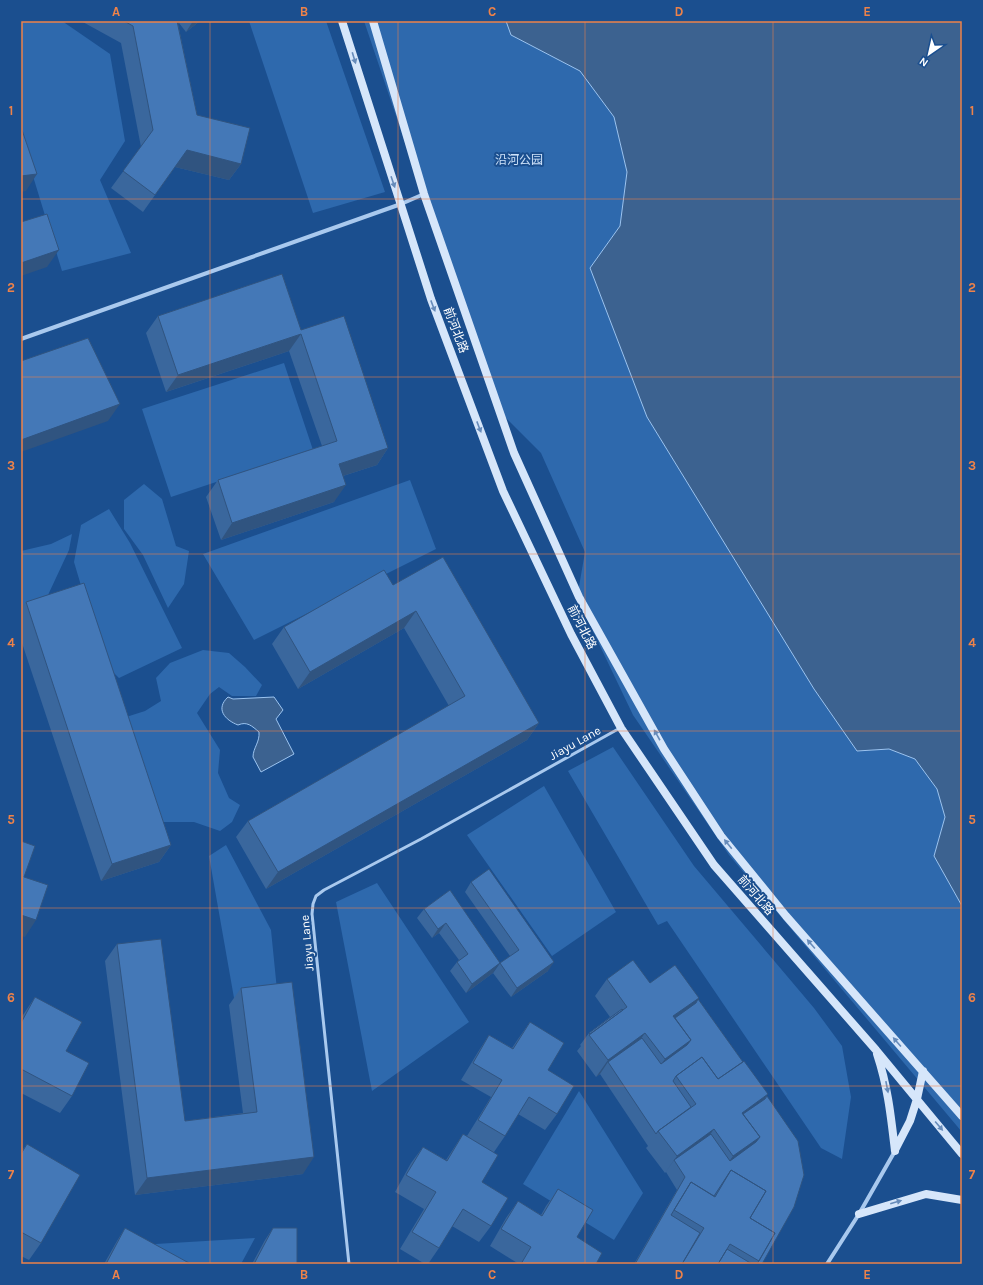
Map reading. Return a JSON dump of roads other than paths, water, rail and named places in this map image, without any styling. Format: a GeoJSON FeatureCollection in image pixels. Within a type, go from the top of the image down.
{"type":"FeatureCollection","features":[{"type":"Feature","properties":{"kind":"main road","name":"前河北路"},"geometry":{"type":"LineString","coordinates":[[342,21],[431,299],[503,491],[571,634],[621,728],[714,865],[876,1050],[962,1154]]}},
{"type":"Feature","properties":{"kind":"main road","name":"前河北路"},"geometry":{"type":"LineString","coordinates":[[373,21],[424,194],[514,453],[579,598],[664,749],[721,836],[786,916],[962,1116]]}},
{"type":"Feature","properties":{"kind":"main road"},"geometry":{"type":"LineString","coordinates":[[876,1050],[885,1078],[895,1151]]}},
{"type":"Feature","properties":{"kind":"main road"},"geometry":{"type":"LineString","coordinates":[[895,1151],[910,1121],[917,1100],[923,1071]]}},
{"type":"Feature","properties":{"kind":"main road"},"geometry":{"type":"LineString","coordinates":[[859,1214],[926,1194],[962,1200]]}},
{"type":"Feature","properties":{"kind":"street"},"geometry":{"type":"LineString","coordinates":[[21,339],[401,204],[424,194]]}},
{"type":"Feature","properties":{"kind":"street"},"geometry":{"type":"LineString","coordinates":[[827,1264],[859,1214],[895,1151]]}},
{"type":"Feature","properties":{"kind":"lane","name":"Jiayu Lane"},"geometry":{"type":"LineString","coordinates":[[349,1264],[312,914],[316,896],[338,882],[621,728]]}},
{"type":"Feature","properties":{"kind":"park label","name":"沿河公园"},"geometry":{"type":"Point","coordinates":[519,160]}}]}
